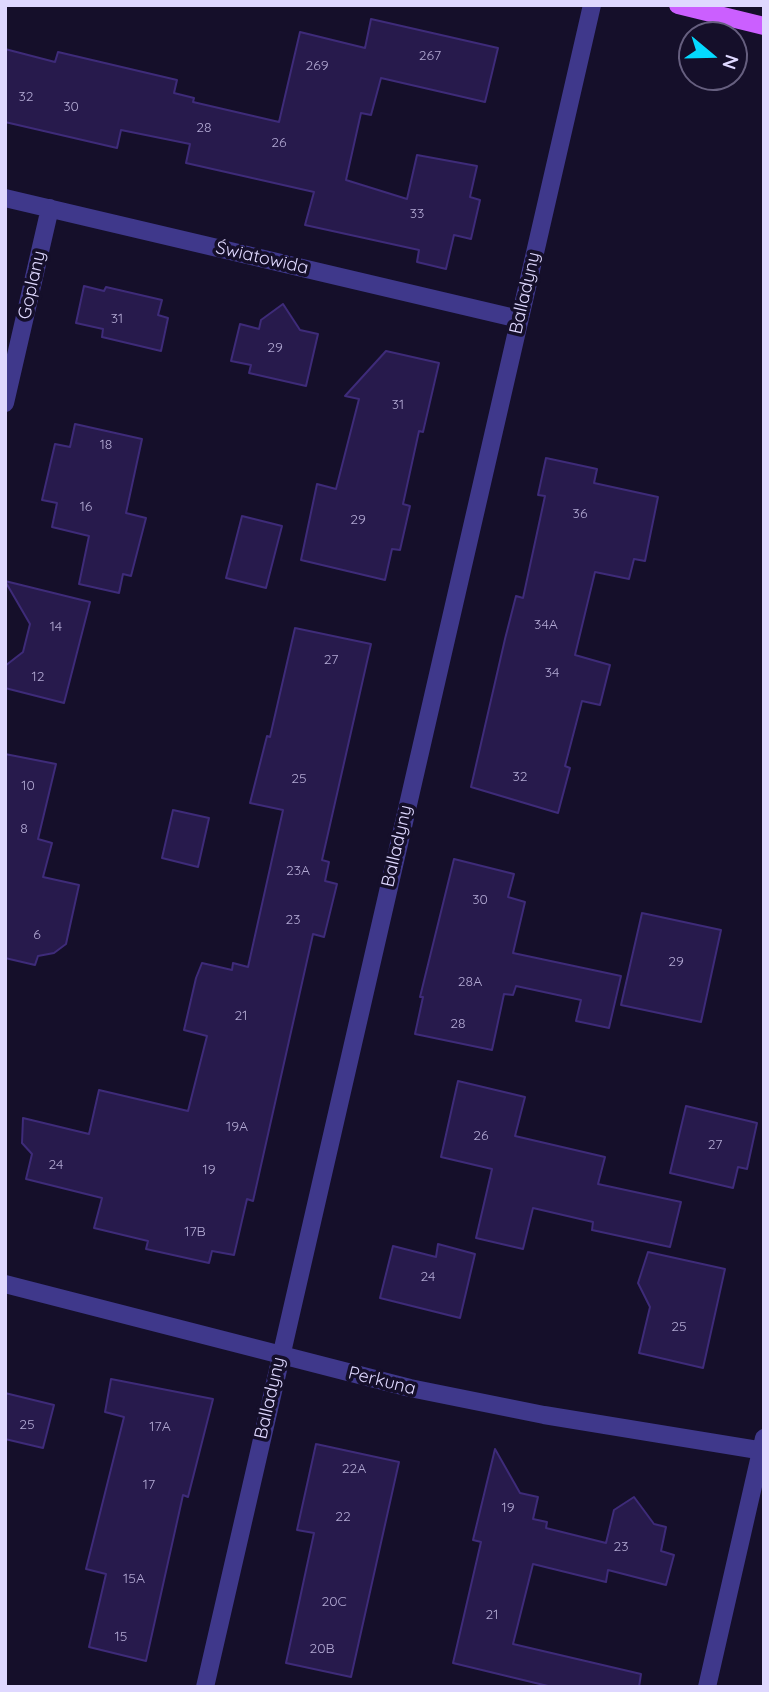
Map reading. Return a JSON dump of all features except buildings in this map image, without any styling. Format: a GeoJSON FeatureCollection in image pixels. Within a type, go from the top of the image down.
{"type":"FeatureCollection","features":[{"type":"Feature","properties":{"kind":"main road"},"geometry":{"type":"LineString","coordinates":[[678,5],[764,26]]}},
{"type":"Feature","properties":{"kind":"street","name":"Balladyny"},"geometry":{"type":"LineString","coordinates":[[205,1687],[592,5]]}},
{"type":"Feature","properties":{"kind":"street","name":"Światowida"},"geometry":{"type":"LineString","coordinates":[[5,198],[519,319]]}},
{"type":"Feature","properties":{"kind":"street","name":"Goplany"},"geometry":{"type":"LineString","coordinates":[[5,403],[50,208]]}},
{"type":"Feature","properties":{"kind":"street","name":"Perkuna"},"geometry":{"type":"LineString","coordinates":[[5,1284],[280,1356],[463,1399],[763,1447]]}},
{"type":"Feature","properties":{"kind":"street"},"geometry":{"type":"LineString","coordinates":[[707,1687],[763,1447]]}}]}
